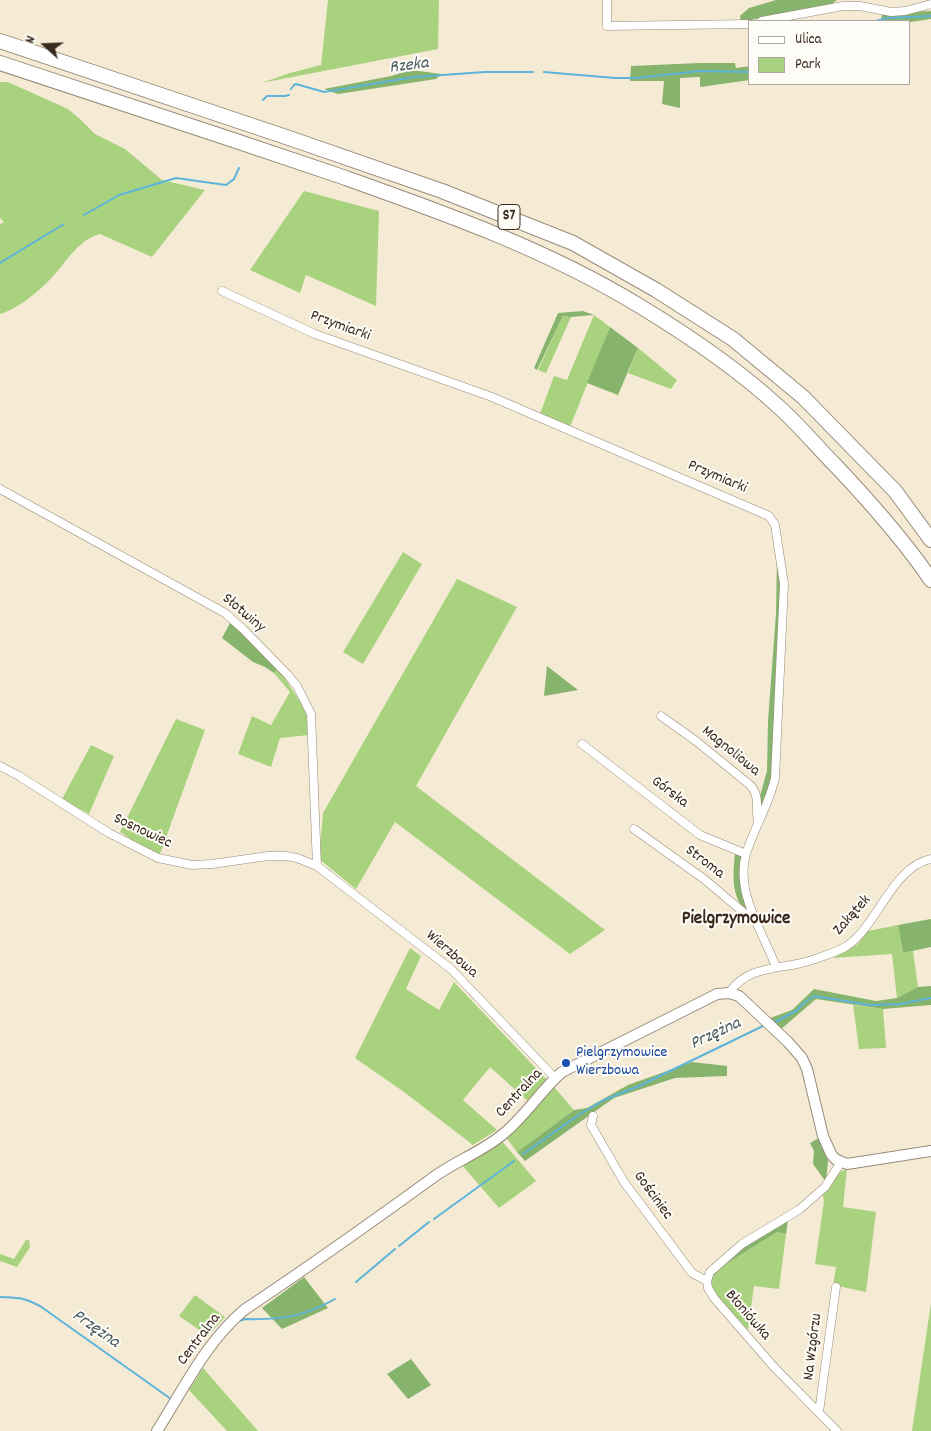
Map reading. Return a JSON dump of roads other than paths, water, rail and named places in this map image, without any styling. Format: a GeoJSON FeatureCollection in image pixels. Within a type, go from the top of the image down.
{"type":"FeatureCollection","features":[{"type":"Feature","properties":{"kind":"highway"},"geometry":{"type":"LineString","coordinates":[[0,36],[17,46]]}},
{"type":"Feature","properties":{"kind":"highway","name":"S7"},"geometry":{"type":"LineString","coordinates":[[0,41],[292,138],[442,191],[573,243],[656,290],[733,339],[803,397],[895,491],[931,540]]}},
{"type":"Feature","properties":{"kind":"highway","name":"S7"},"geometry":{"type":"LineString","coordinates":[[0,63],[431,208],[487,230],[560,263],[638,304],[718,358],[780,408],[880,512],[931,580]]}},
{"type":"Feature","properties":{"kind":"street"},"geometry":{"type":"LineString","coordinates":[[607,0],[607,26],[748,24]]}},
{"type":"Feature","properties":{"kind":"street"},"geometry":{"type":"LineString","coordinates":[[767,20],[843,6],[860,6],[891,12],[905,12],[931,4]]}},
{"type":"Feature","properties":{"kind":"street","name":"Przymiarki"},"geometry":{"type":"LineString","coordinates":[[222,291],[316,334],[492,397],[769,516],[775,525],[784,584],[775,778],[746,854],[744,883],[756,920],[776,967]]}},
{"type":"Feature","properties":{"kind":"street","name":"Słotwiny"},"geometry":{"type":"LineString","coordinates":[[0,489],[225,613],[288,675],[300,692],[311,714],[317,866]]}},
{"type":"Feature","properties":{"kind":"street","name":"Magnoliowa"},"geometry":{"type":"LineString","coordinates":[[661,716],[696,741],[754,789],[757,794],[758,822]]}},
{"type":"Feature","properties":{"kind":"street","name":"Górska"},"geometry":{"type":"LineString","coordinates":[[582,744],[700,835],[746,854]]}},
{"type":"Feature","properties":{"kind":"street","name":"Sosnowiec"},"geometry":{"type":"LineString","coordinates":[[0,766],[110,833],[158,858],[192,865],[268,856],[292,856],[317,866]]}},
{"type":"Feature","properties":{"kind":"street","name":"Stroma"},"geometry":{"type":"LineString","coordinates":[[634,829],[704,879],[749,917],[756,920]]}},
{"type":"Feature","properties":{"kind":"street","name":"Zakątek"},"geometry":{"type":"LineString","coordinates":[[729,993],[743,977],[776,967],[799,964],[846,946],[865,928],[913,866],[923,861],[931,860]]}},
{"type":"Feature","properties":{"kind":"street","name":"Wierzbowa"},"geometry":{"type":"LineString","coordinates":[[317,866],[451,970],[555,1078]]}},
{"type":"Feature","properties":{"kind":"street","name":"Centralna"},"geometry":{"type":"LineString","coordinates":[[157,1431],[215,1340],[230,1322],[244,1310],[397,1205],[432,1178],[501,1136],[525,1114],[555,1078],[569,1068],[709,998],[723,992],[729,993]]}},
{"type":"Feature","properties":{"kind":"street"},"geometry":{"type":"LineString","coordinates":[[729,993],[739,996],[788,1042],[802,1058],[807,1069],[823,1136],[830,1154],[841,1162],[854,1163],[931,1151]]}},
{"type":"Feature","properties":{"kind":"street","name":"Gościniec"},"geometry":{"type":"LineString","coordinates":[[594,1116],[591,1125],[624,1182],[692,1273],[707,1281]]}},
{"type":"Feature","properties":{"kind":"street","name":"Błoniówka"},"geometry":{"type":"LineString","coordinates":[[837,1431],[774,1367],[714,1298],[708,1288],[707,1281],[710,1272],[742,1244],[800,1209],[825,1187],[841,1162]]}},
{"type":"Feature","properties":{"kind":"street","name":"Na Wzgórzu"},"geometry":{"type":"LineString","coordinates":[[820,1412],[836,1287]]}},
{"type":"Feature","properties":{"kind":"waterway","name":"Rzeka"},"geometry":{"type":"LineString","coordinates":[[880,20],[931,16]]}},
{"type":"Feature","properties":{"kind":"waterway","name":"Rzeka"},"geometry":{"type":"LineString","coordinates":[[544,72],[636,78],[700,71],[748,72]]}},
{"type":"Feature","properties":{"kind":"waterway","name":"Rzeka"},"geometry":{"type":"LineString","coordinates":[[291,89],[296,84],[324,92],[414,77],[485,72],[533,72]]}},
{"type":"Feature","properties":{"kind":"waterway","name":"Rzeka"},"geometry":{"type":"LineString","coordinates":[[263,100],[267,96],[289,95]]}},
{"type":"Feature","properties":{"kind":"waterway","name":"Rzeka"},"geometry":{"type":"LineString","coordinates":[[84,215],[119,195],[176,178],[226,185],[234,179],[239,168]]}},
{"type":"Feature","properties":{"kind":"waterway","name":"Rzeka"},"geometry":{"type":"LineString","coordinates":[[0,263],[64,224]]}},
{"type":"Feature","properties":{"kind":"waterway","name":"Przężna"},"geometry":{"type":"LineString","coordinates":[[775,1022],[796,1011],[814,996],[870,1005],[900,1004],[931,998]]}},
{"type":"Feature","properties":{"kind":"waterway","name":"Przężna"},"geometry":{"type":"LineString","coordinates":[[523,1154],[580,1114],[604,1100],[639,1086],[763,1026]]}},
{"type":"Feature","properties":{"kind":"waterway","name":"Przężna"},"geometry":{"type":"LineString","coordinates":[[434,1219],[514,1161]]}},
{"type":"Feature","properties":{"kind":"waterway","name":"Przężna"},"geometry":{"type":"LineString","coordinates":[[399,1246],[429,1222]]}},
{"type":"Feature","properties":{"kind":"waterway","name":"Przężna"},"geometry":{"type":"LineString","coordinates":[[356,1282],[395,1249]]}},
{"type":"Feature","properties":{"kind":"waterway","name":"Przężna"},"geometry":{"type":"LineString","coordinates":[[0,1297],[21,1298],[40,1306],[171,1399]]}},
{"type":"Feature","properties":{"kind":"waterway","name":"Przężna"},"geometry":{"type":"LineString","coordinates":[[239,1321],[245,1319],[281,1318],[302,1314],[335,1299]]}},
{"type":"Feature","properties":{"kind":"place","name":"Pielgrzymowice Wierzbowa"},"geometry":{"type":"Point","coordinates":[566,1063]}},
{"type":"Feature","properties":{"kind":"district","name":"Pielgrzymowice"},"geometry":{"type":"Point","coordinates":[736,920]}}]}
